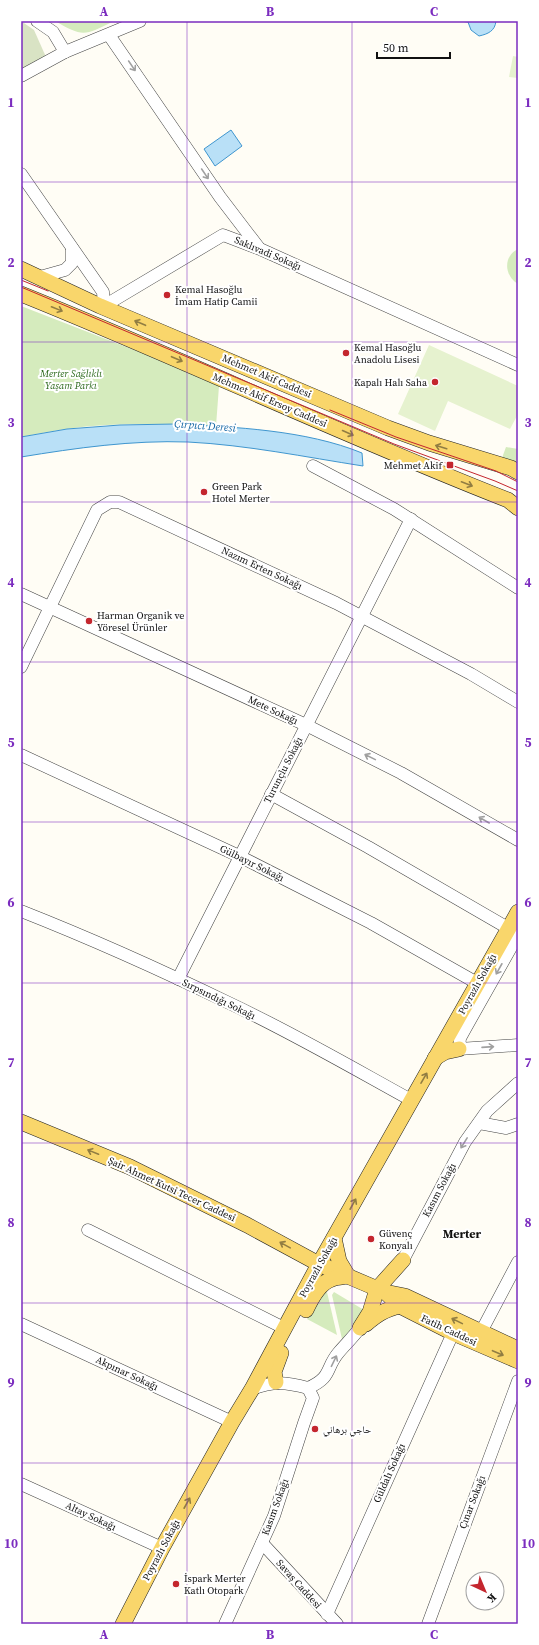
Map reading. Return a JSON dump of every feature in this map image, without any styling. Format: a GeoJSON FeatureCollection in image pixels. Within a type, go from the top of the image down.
{"type":"FeatureCollection","features":[{"type":"Feature","properties":{"kind":"main road","name":"Mehmet Akif Caddesi"},"geometry":{"type":"LineString","coordinates":[[28,270],[100,306],[388,428],[429,443],[511,468],[518,472]]}},
{"type":"Feature","properties":{"kind":"main road","name":"Mehmet Akif Ersoy Caddesi"},"geometry":{"type":"LineString","coordinates":[[21,294],[92,323],[429,469],[508,500],[518,508]]}},
{"type":"Feature","properties":{"kind":"main road","name":"Poyrazlı Sokağı"},"geometry":{"type":"LineString","coordinates":[[123,1624],[162,1548],[252,1389],[319,1264],[411,1100],[477,983],[513,932],[518,912]]}},
{"type":"Feature","properties":{"kind":"main road"},"geometry":{"type":"LineString","coordinates":[[451,1030],[451,1040],[459,1049]]}},
{"type":"Feature","properties":{"kind":"main road"},"geometry":{"type":"LineString","coordinates":[[435,1058],[445,1052],[459,1049]]}},
{"type":"Feature","properties":{"kind":"main road","name":"Şair Ahmet Kutsi Tecer Caddesi"},"geometry":{"type":"LineString","coordinates":[[21,1122],[130,1167],[247,1225],[319,1264]]}},
{"type":"Feature","properties":{"kind":"main road"},"geometry":{"type":"LineString","coordinates":[[276,1382],[274,1372],[275,1366],[313,1295],[331,1279],[348,1276],[339,1261],[334,1238]]}},
{"type":"Feature","properties":{"kind":"main road"},"geometry":{"type":"LineString","coordinates":[[360,1328],[381,1290],[403,1260]]}},
{"type":"Feature","properties":{"kind":"main road","name":"Fatih Caddesi"},"geometry":{"type":"LineString","coordinates":[[319,1264],[381,1290],[405,1296],[518,1349]]}},
{"type":"Feature","properties":{"kind":"main road","name":"Fatih Caddesi"},"geometry":{"type":"LineString","coordinates":[[381,1290],[400,1306],[452,1333],[518,1361]]}},
{"type":"Feature","properties":{"kind":"main road"},"geometry":{"type":"LineString","coordinates":[[360,1328],[379,1313],[387,1309],[400,1306]]}},
{"type":"Feature","properties":{"kind":"street"},"geometry":{"type":"LineString","coordinates":[[37,21],[53,32],[65,52]]}},
{"type":"Feature","properties":{"kind":"street"},"geometry":{"type":"LineString","coordinates":[[21,76],[65,52],[140,21]]}},
{"type":"Feature","properties":{"kind":"street"},"geometry":{"type":"LineString","coordinates":[[109,34],[220,197],[260,249]]}},
{"type":"Feature","properties":{"kind":"street","name":"Saklıvadi Sokağı"},"geometry":{"type":"LineString","coordinates":[[21,174],[103,292],[104,306],[223,235],[260,249],[518,365]]}},
{"type":"Feature","properties":{"kind":"street"},"geometry":{"type":"LineString","coordinates":[[28,270],[65,270],[72,263],[72,248]]}},
{"type":"Feature","properties":{"kind":"street"},"geometry":{"type":"LineString","coordinates":[[313,466],[394,508],[518,588]]}},
{"type":"Feature","properties":{"kind":"street","name":"Nazım Erten Sokağı"},"geometry":{"type":"LineString","coordinates":[[21,668],[49,607],[97,510],[110,502],[114,502],[126,506],[336,603],[471,674],[518,702]]}},
{"type":"Feature","properties":{"kind":"street","name":"Turunçlu Sokağı"},"geometry":{"type":"LineString","coordinates":[[178,979],[410,519]]}},
{"type":"Feature","properties":{"kind":"street","name":"Mete Sokağı"},"geometry":{"type":"LineString","coordinates":[[21,594],[306,725],[402,772],[518,840]]}},
{"type":"Feature","properties":{"kind":"street","name":"Gülbayır Sokağı"},"geometry":{"type":"LineString","coordinates":[[21,755],[239,856],[371,923],[477,983]]}},
{"type":"Feature","properties":{"kind":"street"},"geometry":{"type":"LineString","coordinates":[[271,794],[368,847],[513,932]]}},
{"type":"Feature","properties":{"kind":"street","name":"Sırpsındığı Sokağı"},"geometry":{"type":"LineString","coordinates":[[21,911],[92,939],[230,1003],[411,1100]]}},
{"type":"Feature","properties":{"kind":"street","name":"Poyrazlı Sokağı"},"geometry":{"type":"LineString","coordinates":[[459,1049],[460,1038],[513,932]]}},
{"type":"Feature","properties":{"kind":"street"},"geometry":{"type":"LineString","coordinates":[[459,1049],[518,1045]]}},
{"type":"Feature","properties":{"kind":"street","name":"Kasım Sokağı"},"geometry":{"type":"LineString","coordinates":[[403,1260],[465,1142],[488,1111],[518,1083]]}},
{"type":"Feature","properties":{"kind":"street"},"geometry":{"type":"LineString","coordinates":[[479,1123],[506,1128],[518,1124]]}},
{"type":"Feature","properties":{"kind":"street"},"geometry":{"type":"LineString","coordinates":[[88,1230],[284,1328]]}},
{"type":"Feature","properties":{"kind":"street"},"geometry":{"type":"LineString","coordinates":[[481,1332],[518,1262]]}},
{"type":"Feature","properties":{"kind":"street","name":"Akpınar Sokağı"},"geometry":{"type":"LineString","coordinates":[[21,1324],[232,1422]]}},
{"type":"Feature","properties":{"kind":"street"},"geometry":{"type":"LineString","coordinates":[[252,1389],[276,1382],[308,1388],[322,1380],[329,1372],[333,1361],[339,1352],[347,1345],[360,1328]]}},
{"type":"Feature","properties":{"kind":"street","name":"Güldalı Sokağı"},"geometry":{"type":"LineString","coordinates":[[327,1614],[452,1333]]}},
{"type":"Feature","properties":{"kind":"street","name":"Çınar Sokağı"},"geometry":{"type":"LineString","coordinates":[[428,1624],[518,1380]]}},
{"type":"Feature","properties":{"kind":"street","name":"Kasım Sokağı"},"geometry":{"type":"LineString","coordinates":[[225,1624],[274,1516],[313,1398],[308,1388]]}},
{"type":"Feature","properties":{"kind":"street","name":"Altay Sokağı"},"geometry":{"type":"LineString","coordinates":[[21,1484],[162,1548]]}},
{"type":"Feature","properties":{"kind":"street","name":"Savaş Caddesi"},"geometry":{"type":"LineString","coordinates":[[262,1543],[337,1624]]}},
{"type":"Feature","properties":{"kind":"green space"},"geometry":{"type":"Polygon","coordinates":[[[21,21],[34,30],[46,57],[21,69],[21,21]]]}},
{"type":"Feature","properties":{"kind":"green space"},"geometry":{"type":"Polygon","coordinates":[[[55,21],[114,21],[96,30],[84,33],[72,30],[55,21]]]}},
{"type":"Feature","properties":{"kind":"green space"},"geometry":{"type":"Polygon","coordinates":[[[513,56],[518,57],[518,78],[509,77],[513,56]]]}},
{"type":"Feature","properties":{"kind":"green space"},"geometry":{"type":"Polygon","coordinates":[[[518,249],[518,284],[510,276],[507,266],[510,256],[518,249]]]}},
{"type":"Feature","properties":{"kind":"green space","name":"Merter Sağlıklı Yaşam Parkı"},"geometry":{"type":"Polygon","coordinates":[[[21,306],[147,355],[219,386],[216,426],[160,424],[104,425],[60,430],[21,437],[21,306]]]}},
{"type":"Feature","properties":{"kind":"green space"},"geometry":{"type":"Polygon","coordinates":[[[429,345],[518,386],[518,414],[510,429],[448,401],[435,431],[398,414],[429,345]]]}},
{"type":"Feature","properties":{"kind":"green space"},"geometry":{"type":"Polygon","coordinates":[[[506,447],[518,449],[518,464],[502,458],[506,447]]]}},
{"type":"Feature","properties":{"kind":"green space"},"geometry":{"type":"Polygon","coordinates":[[[327,1292],[337,1335],[307,1319],[319,1298],[327,1292]]]}},
{"type":"Feature","properties":{"kind":"green space"},"geometry":{"type":"Polygon","coordinates":[[[334,1292],[364,1310],[352,1328],[342,1339],[332,1295],[334,1292]]]}},
{"type":"Feature","properties":{"kind":"water"},"geometry":{"type":"Polygon","coordinates":[[[459,21],[496,21],[493,30],[479,36],[471,30],[468,22],[459,21]]]}},
{"type":"Feature","properties":{"kind":"water"},"geometry":{"type":"Polygon","coordinates":[[[231,130],[242,146],[215,166],[204,149],[231,130]]]}},
{"type":"Feature","properties":{"kind":"water","name":"Çırpıcı Deresi"},"geometry":{"type":"Polygon","coordinates":[[[175,424],[246,428],[318,439],[362,453],[363,466],[254,449],[188,442],[125,443],[21,457],[21,437],[67,429],[120,425],[175,424]]]}},
{"type":"Feature","properties":{"kind":"tram line"},"geometry":{"type":"LineString","coordinates":[[21,280],[48,291]]}},
{"type":"Feature","properties":{"kind":"tram line"},"geometry":{"type":"LineString","coordinates":[[21,287],[394,444],[518,491]]}},
{"type":"Feature","properties":{"kind":"tram line"},"geometry":{"type":"LineString","coordinates":[[330,410],[396,437],[496,471],[518,482]]}},
{"type":"Feature","properties":{"kind":"place","name":"Kemal Hasoğlu İmam Hatip Camii"},"geometry":{"type":"Point","coordinates":[167,295]}},
{"type":"Feature","properties":{"kind":"place","name":"Kemal Hasoğlu Anadolu Lisesi"},"geometry":{"type":"Point","coordinates":[346,353]}},
{"type":"Feature","properties":{"kind":"place","name":"Kapalı Halı Saha"},"geometry":{"type":"Point","coordinates":[435,382]}},
{"type":"Feature","properties":{"kind":"place","name":"Mehmet Akif"},"geometry":{"type":"Point","coordinates":[450,465]}},
{"type":"Feature","properties":{"kind":"place","name":"Green Park Hotel Merter"},"geometry":{"type":"Point","coordinates":[204,492]}},
{"type":"Feature","properties":{"kind":"place","name":"Harman Organik ve Yöresel Ürünler"},"geometry":{"type":"Point","coordinates":[89,621]}},
{"type":"Feature","properties":{"kind":"place","name":"Güvenç Konyalı"},"geometry":{"type":"Point","coordinates":[371,1239]}},
{"type":"Feature","properties":{"kind":"place","name":"حاجي برهاني"},"geometry":{"type":"Point","coordinates":[315,1429]}},
{"type":"Feature","properties":{"kind":"place","name":"İspark Merter Katlı Otopark"},"geometry":{"type":"Point","coordinates":[176,1584]}},
{"type":"Feature","properties":{"kind":"district","name":"Merter"},"geometry":{"type":"Point","coordinates":[462,1234]}}]}
